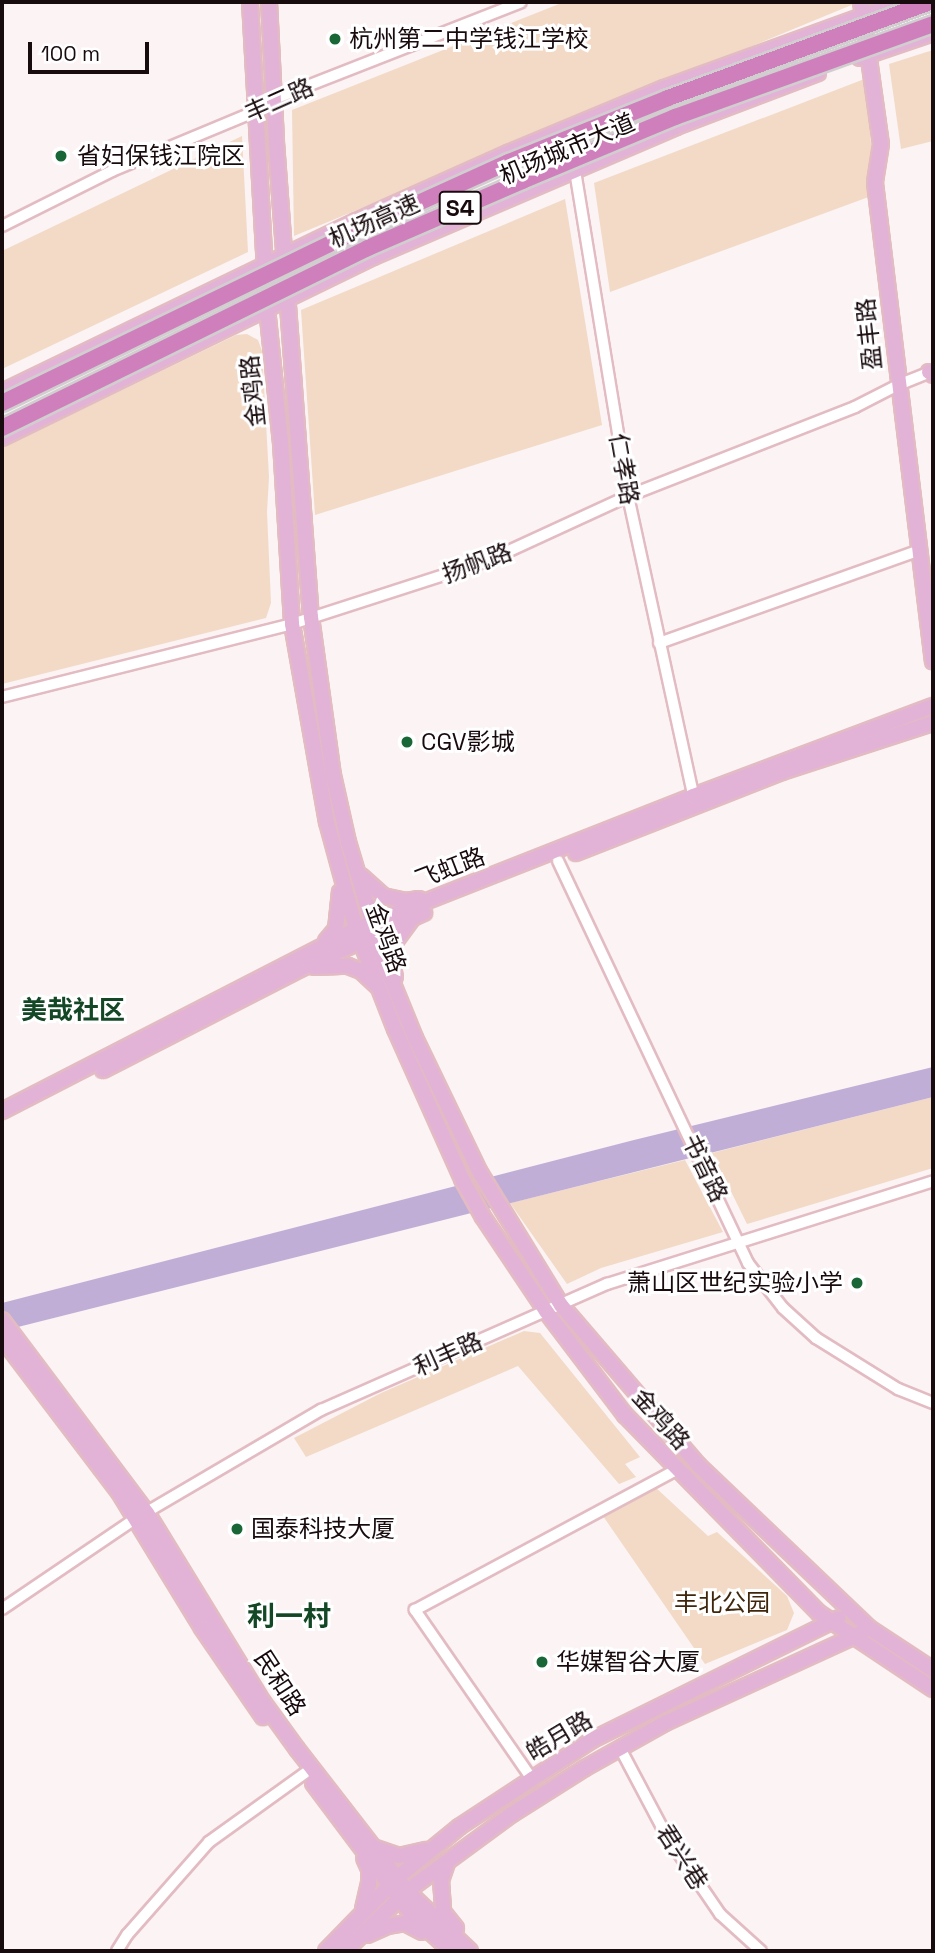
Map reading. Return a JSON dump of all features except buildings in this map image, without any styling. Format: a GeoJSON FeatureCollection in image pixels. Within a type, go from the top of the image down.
{"type":"FeatureCollection","features":[{"type":"Feature","properties":{"kind":"highway","name":"机场高速"},"geometry":{"type":"LineString","coordinates":[[2,403],[361,229],[509,162],[668,98],[931,2]]}},
{"type":"Feature","properties":{"kind":"highway","name":"机场高速"},"geometry":{"type":"LineString","coordinates":[[2,428],[284,288],[439,217],[675,117],[933,24]]}},
{"type":"Feature","properties":{"kind":"main road","name":"金鸡路"},"geometry":{"type":"LineString","coordinates":[[250,2],[264,265],[281,443],[292,624],[316,772],[340,869],[366,932],[480,1173],[561,1304],[698,1465],[852,1610],[863,1632],[933,1689]]}},
{"type":"Feature","properties":{"kind":"main road","name":"金鸡路"},"geometry":{"type":"LineString","coordinates":[[269,2],[284,256],[311,617],[334,775],[357,870],[366,932],[383,996],[462,1179],[483,1217],[546,1311],[625,1415],[818,1613],[863,1632],[933,1670]]}},
{"type":"Feature","properties":{"kind":"main road","name":"机场城市大道"},"geometry":{"type":"LineString","coordinates":[[2,392],[264,265],[568,128],[862,9],[902,2]]}},
{"type":"Feature","properties":{"kind":"main road","name":"盈丰路"},"geometry":{"type":"LineString","coordinates":[[877,6],[881,144],[875,183],[933,661]]}},
{"type":"Feature","properties":{"kind":"main road","name":"盈丰路"},"geometry":{"type":"LineString","coordinates":[[862,9],[877,53]]}},
{"type":"Feature","properties":{"kind":"main road","name":"机场城市大道"},"geometry":{"type":"LineString","coordinates":[[2,438],[267,307],[576,170],[676,127],[933,33]]}},
{"type":"Feature","properties":{"kind":"main road","name":"飞虹路"},"geometry":{"type":"LineString","coordinates":[[2,1122],[302,968],[366,932],[441,896],[694,802],[933,706]]}},
{"type":"Feature","properties":{"kind":"main road","name":"飞虹路"},"geometry":{"type":"LineString","coordinates":[[2,1111],[324,944],[414,916],[558,861],[694,802],[933,723]]}},
{"type":"Feature","properties":{"kind":"main road"},"geometry":{"type":"LineString","coordinates":[[324,944],[336,929],[339,917],[340,869]]}},
{"type":"Feature","properties":{"kind":"main road"},"geometry":{"type":"LineString","coordinates":[[357,870],[377,892],[395,900],[441,896]]}},
{"type":"Feature","properties":{"kind":"main road"},"geometry":{"type":"LineString","coordinates":[[400,1002],[393,954],[402,930],[414,916]]}},
{"type":"Feature","properties":{"kind":"main road"},"geometry":{"type":"LineString","coordinates":[[302,968],[348,967],[372,979],[383,996]]}},
{"type":"Feature","properties":{"kind":"main road","name":"民和路"},"geometry":{"type":"LineString","coordinates":[[2,1320],[9,1338],[118,1492],[141,1516],[263,1702],[362,1841]]}},
{"type":"Feature","properties":{"kind":"main road","name":"民和路"},"geometry":{"type":"LineString","coordinates":[[141,1516],[242,1688],[305,1773],[451,1951]]}},
{"type":"Feature","properties":{"kind":"main road","name":"皓月路"},"geometry":{"type":"LineString","coordinates":[[326,1951],[394,1881],[434,1847],[592,1740],[852,1610]]}},
{"type":"Feature","properties":{"kind":"main road","name":"皓月路"},"geometry":{"type":"LineString","coordinates":[[345,1951],[403,1895],[512,1814],[665,1723],[863,1632]]}},
{"type":"Feature","properties":{"kind":"main road"},"geometry":{"type":"LineString","coordinates":[[362,1841],[380,1851],[399,1856],[434,1847]]}},
{"type":"Feature","properties":{"kind":"main road"},"geometry":{"type":"LineString","coordinates":[[361,1914],[369,1884],[369,1869],[362,1841]]}},
{"type":"Feature","properties":{"kind":"main road"},"geometry":{"type":"LineString","coordinates":[[447,1863],[441,1880],[443,1912],[479,1951]]}},
{"type":"Feature","properties":{"kind":"main road","name":"民和路"},"geometry":{"type":"LineString","coordinates":[[403,1895],[470,1951]]}},
{"type":"Feature","properties":{"kind":"main road"},"geometry":{"type":"LineString","coordinates":[[356,1941],[387,1926],[405,1923],[420,1930],[442,1951]]}},
{"type":"Feature","properties":{"kind":"street","name":"丰二路"},"geometry":{"type":"LineString","coordinates":[[2,226],[112,171],[256,111],[274,99],[522,2]]}},
{"type":"Feature","properties":{"kind":"street","name":"仁孝路"},"geometry":{"type":"LineString","coordinates":[[568,128],[628,496],[694,802]]}},
{"type":"Feature","properties":{"kind":"street","name":"扬帆路"},"geometry":{"type":"LineString","coordinates":[[2,697],[292,624],[487,561],[628,496],[855,407],[898,385],[932,373]]}},
{"type":"Feature","properties":{"kind":"street"},"geometry":{"type":"LineString","coordinates":[[659,643],[918,551]]}},
{"type":"Feature","properties":{"kind":"street","name":"书音路"},"geometry":{"type":"LineString","coordinates":[[558,861],[741,1241],[748,1263],[783,1308],[816,1338],[862,1370],[898,1390],[933,1403]]}},
{"type":"Feature","properties":{"kind":"street","name":"利丰路"},"geometry":{"type":"LineString","coordinates":[[2,1609],[141,1516],[321,1410],[607,1284],[933,1181]]}},
{"type":"Feature","properties":{"kind":"street"},"geometry":{"type":"LineString","coordinates":[[532,1779],[415,1610],[676,1470]]}},
{"type":"Feature","properties":{"kind":"street","name":"君兴巷"},"geometry":{"type":"LineString","coordinates":[[620,1748],[666,1835],[720,1914],[761,1951]]}},
{"type":"Feature","properties":{"kind":"street"},"geometry":{"type":"LineString","coordinates":[[117,1951],[127,1935],[209,1842],[305,1773]]}},
{"type":"Feature","properties":{"kind":"green space"},"geometry":{"type":"Polygon","coordinates":[[[564,2],[854,4],[294,236],[292,110],[564,2]]]}},
{"type":"Feature","properties":{"kind":"green space"},"geometry":{"type":"Polygon","coordinates":[[[933,50],[933,141],[901,149],[889,64],[933,50]]]}},
{"type":"Feature","properties":{"kind":"green space"},"geometry":{"type":"Polygon","coordinates":[[[867,78],[874,195],[610,292],[594,183],[867,78]]]}},
{"type":"Feature","properties":{"kind":"green space"},"geometry":{"type":"Polygon","coordinates":[[[242,136],[248,252],[2,369],[2,251],[242,136]]]}},
{"type":"Feature","properties":{"kind":"green space"},"geometry":{"type":"Polygon","coordinates":[[[565,199],[602,425],[315,515],[301,310],[565,199]]]}},
{"type":"Feature","properties":{"kind":"green space"},"geometry":{"type":"Polygon","coordinates":[[[247,334],[258,340],[262,351],[269,477],[267,512],[271,603],[266,618],[2,684],[2,448],[236,335],[247,334]]]}},
{"type":"Feature","properties":{"kind":"green space"},"geometry":{"type":"Polygon","coordinates":[[[933,1097],[933,1168],[747,1224],[712,1153],[933,1097]]]}},
{"type":"Feature","properties":{"kind":"green space"},"geometry":{"type":"Polygon","coordinates":[[[685,1160],[723,1232],[601,1268],[567,1284],[510,1203],[685,1160]]]}},
{"type":"Feature","properties":{"kind":"green space"},"geometry":{"type":"Polygon","coordinates":[[[524,1331],[540,1333],[640,1457],[625,1464],[636,1477],[619,1484],[518,1366],[306,1457],[294,1438],[381,1393],[524,1331]]]}},
{"type":"Feature","properties":{"kind":"green space","name":"丰北公园"},"geometry":{"type":"Polygon","coordinates":[[[655,1487],[708,1536],[717,1532],[787,1596],[794,1613],[787,1630],[705,1664],[603,1516],[655,1487]]]}},
{"type":"Feature","properties":{"kind":"shaded area"},"geometry":{"type":"Polygon","coordinates":[[[933,1067],[933,1097],[2,1331],[2,1303],[634,1140],[933,1067]]]}},
{"type":"Feature","properties":{"kind":"place","name":"杭州第二中学钱江学校"},"geometry":{"type":"Point","coordinates":[335,39]}},
{"type":"Feature","properties":{"kind":"place","name":"省妇保钱江院区"},"geometry":{"type":"Point","coordinates":[61,156]}},
{"type":"Feature","properties":{"kind":"place","name":"CGV影城"},"geometry":{"type":"Point","coordinates":[407,742]}},
{"type":"Feature","properties":{"kind":"place","name":"萧山区世纪实验小学"},"geometry":{"type":"Point","coordinates":[857,1283]}},
{"type":"Feature","properties":{"kind":"place","name":"国泰科技大厦"},"geometry":{"type":"Point","coordinates":[237,1529]}},
{"type":"Feature","properties":{"kind":"place","name":"华媒智谷大厦"},"geometry":{"type":"Point","coordinates":[542,1662]}},
{"type":"Feature","properties":{"kind":"district","name":"美哉社区"},"geometry":{"type":"Point","coordinates":[73,1011]}},
{"type":"Feature","properties":{"kind":"district","name":"利一村"},"geometry":{"type":"Point","coordinates":[289,1616]}}]}
